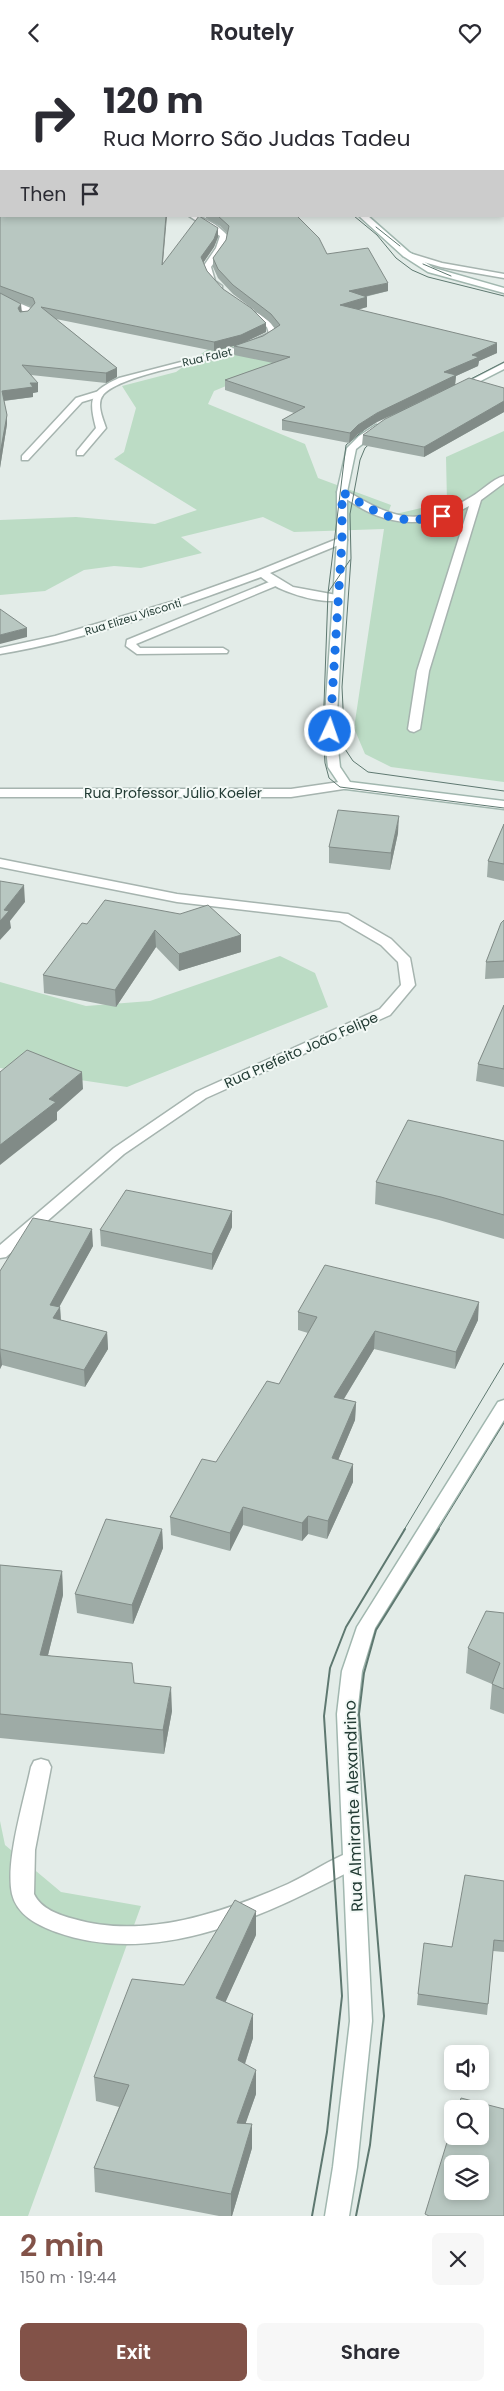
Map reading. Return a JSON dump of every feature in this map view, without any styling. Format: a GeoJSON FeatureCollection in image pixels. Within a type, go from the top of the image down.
{"type":"FeatureCollection","features":[{"type":"Feature","properties":{"kind":"street"},"geometry":{"type":"LineString","coordinates":[[195,217],[218,230],[224,236],[220,248],[207,267],[211,282],[224,293]]}},
{"type":"Feature","properties":{"kind":"street"},"geometry":{"type":"LineString","coordinates":[[364,217],[406,254],[431,270],[504,291]]}},
{"type":"Feature","properties":{"kind":"street"},"geometry":{"type":"LineString","coordinates":[[406,254],[441,265],[504,276]]}},
{"type":"Feature","properties":{"kind":"street"},"geometry":{"type":"LineString","coordinates":[[0,297],[30,311],[24,317]]}},
{"type":"Feature","properties":{"kind":"street","name":"Rua Falet"},"geometry":{"type":"LineString","coordinates":[[99,394],[111,386],[164,367],[239,350],[274,334],[270,326],[245,310]]}},
{"type":"Feature","properties":{"kind":"street"},"geometry":{"type":"LineString","coordinates":[[448,394],[504,366]]}},
{"type":"Feature","properties":{"kind":"street"},"geometry":{"type":"LineString","coordinates":[[80,453],[101,428],[95,406],[99,394]]}},
{"type":"Feature","properties":{"kind":"street"},"geometry":{"type":"LineString","coordinates":[[25,458],[79,400],[99,394]]}},
{"type":"Feature","properties":{"kind":"street"},"geometry":{"type":"LineString","coordinates":[[389,422],[362,438],[352,448],[347,463],[342,492],[342,540],[330,749],[334,767],[346,785],[504,805]]}},
{"type":"Feature","properties":{"kind":"street"},"geometry":{"type":"LineString","coordinates":[[342,492],[378,513],[401,521],[420,521],[442,516],[476,500],[504,479]]}},
{"type":"Feature","properties":{"kind":"street"},"geometry":{"type":"LineString","coordinates":[[414,729],[424,671],[476,500]]}},
{"type":"Feature","properties":{"kind":"street","name":"Rua Elizeu Visconti"},"geometry":{"type":"LineString","coordinates":[[0,651],[40,645],[155,611],[263,573],[342,540]]}},
{"type":"Feature","properties":{"kind":"street"},"geometry":{"type":"LineString","coordinates":[[263,573],[274,583],[302,593],[338,598]]}},
{"type":"Feature","properties":{"kind":"street"},"geometry":{"type":"LineString","coordinates":[[223,651],[136,651],[131,646],[131,642],[274,583]]}},
{"type":"Feature","properties":{"kind":"street","name":"Rua Professor Júlio Koeler"},"geometry":{"type":"LineString","coordinates":[[0,793],[291,793],[346,785]]}},
{"type":"Feature","properties":{"kind":"street","name":"Rua Prefeito João Felipe"},"geometry":{"type":"LineString","coordinates":[[0,863],[177,897],[343,917],[386,942],[405,961],[408,985],[385,1012],[200,1095],[119,1151],[0,1253]]}},
{"type":"Feature","properties":{"kind":"street","name":"Rua Almirante Alexandrino"},"geometry":{"type":"LineString","coordinates":[[337,2216],[345,2167],[360,2021],[347,1714],[352,1671],[366,1627],[504,1406]]}},
{"type":"Feature","properties":{"kind":"street"},"geometry":{"type":"LineString","coordinates":[[41,1767],[22,1874],[23,1895],[40,1917],[79,1932],[123,1936],[173,1930],[221,1917],[286,1894],[353,1860]]}},
{"type":"Feature","properties":{"kind":"green space"},"geometry":{"type":"Polygon","coordinates":[[[382,321],[214,391],[208,404],[305,444],[318,478],[391,505],[387,516],[447,502],[446,457],[504,431],[504,782],[391,767],[365,754],[354,728],[384,529],[294,532],[263,517],[181,537],[202,553],[141,568],[114,566],[84,570],[45,591],[0,595],[0,520],[76,517],[155,524],[197,510],[114,459],[124,452],[136,408],[122,386],[176,372],[215,344],[258,346],[382,321]]]}},
{"type":"Feature","properties":{"kind":"green space"},"geometry":{"type":"Polygon","coordinates":[[[280,956],[315,973],[328,1007],[127,1087],[0,1068],[0,982],[86,1006],[150,1001],[280,956]]]}},
{"type":"Feature","properties":{"kind":"green space"},"geometry":{"type":"Polygon","coordinates":[[[0,1821],[5,1845],[61,1892],[141,1906],[28,2216],[0,2216],[0,1821]]]}},
{"type":"Feature","properties":{"kind":"building"},"geometry":{"type":"Polygon","coordinates":[[[0,217],[166,217],[162,265],[198,217],[201,217],[218,228],[214,239],[201,257],[207,271],[223,289],[251,308],[266,323],[241,335],[214,342],[41,307],[117,368],[106,373],[22,365],[38,383],[30,383],[33,387],[2,391],[7,415],[0,454],[0,293],[21,304],[18,308],[20,312],[28,311],[35,303],[33,298],[0,286],[0,217]]]}},
{"type":"Feature","properties":{"kind":"building"},"geometry":{"type":"Polygon","coordinates":[[[219,217],[298,217],[319,238],[327,254],[368,248],[388,283],[349,291],[367,297],[340,305],[497,343],[472,355],[479,357],[444,372],[456,375],[377,413],[358,425],[350,433],[282,420],[305,407],[225,380],[290,357],[234,346],[263,336],[280,325],[271,314],[233,285],[218,269],[213,258],[226,240],[229,226],[219,217]]]}},
{"type":"Feature","properties":{"kind":"building"},"geometry":{"type":"Polygon","coordinates":[[[469,378],[504,388],[504,401],[424,447],[363,435],[385,419],[469,378]]]}},
{"type":"Feature","properties":{"kind":"building"},"geometry":{"type":"Polygon","coordinates":[[[0,609],[27,628],[0,635],[0,609]]]}},
{"type":"Feature","properties":{"kind":"building"},"geometry":{"type":"Polygon","coordinates":[[[338,810],[399,816],[391,853],[329,847],[338,810]]]}},
{"type":"Feature","properties":{"kind":"building"},"geometry":{"type":"Polygon","coordinates":[[[504,824],[504,864],[488,861],[504,824]]]}},
{"type":"Feature","properties":{"kind":"building"},"geometry":{"type":"Polygon","coordinates":[[[0,881],[24,885],[4,910],[9,911],[0,921],[0,881]]]}},
{"type":"Feature","properties":{"kind":"building"},"geometry":{"type":"Polygon","coordinates":[[[105,900],[180,914],[208,905],[241,935],[179,954],[155,930],[115,990],[43,975],[82,923],[87,924],[105,900]]]}},
{"type":"Feature","properties":{"kind":"building"},"geometry":{"type":"Polygon","coordinates":[[[504,920],[504,961],[486,962],[501,923],[504,920]]]}},
{"type":"Feature","properties":{"kind":"building"},"geometry":{"type":"Polygon","coordinates":[[[504,1005],[504,1069],[478,1064],[504,1005]]]}},
{"type":"Feature","properties":{"kind":"building"},"geometry":{"type":"Polygon","coordinates":[[[27,1050],[82,1072],[49,1099],[56,1102],[0,1145],[0,1072],[27,1050]]]}},
{"type":"Feature","properties":{"kind":"building"},"geometry":{"type":"Polygon","coordinates":[[[408,1120],[504,1141],[504,1215],[441,1197],[376,1182],[408,1120]]]}},
{"type":"Feature","properties":{"kind":"building"},"geometry":{"type":"Polygon","coordinates":[[[126,1190],[232,1211],[212,1254],[100,1230],[126,1190]]]}},
{"type":"Feature","properties":{"kind":"building"},"geometry":{"type":"Polygon","coordinates":[[[33,1218],[92,1229],[50,1305],[60,1307],[53,1318],[107,1332],[84,1370],[0,1349],[0,1271],[33,1218]]]}},
{"type":"Feature","properties":{"kind":"building"},"geometry":{"type":"Polygon","coordinates":[[[325,1265],[479,1302],[456,1352],[375,1331],[334,1397],[356,1402],[332,1458],[353,1464],[328,1521],[308,1516],[302,1523],[243,1507],[230,1533],[170,1517],[202,1459],[216,1462],[267,1381],[279,1384],[317,1317],[298,1312],[325,1265]]]}},
{"type":"Feature","properties":{"kind":"building"},"geometry":{"type":"Polygon","coordinates":[[[106,1519],[162,1529],[132,1605],[75,1594],[106,1519]]]}},
{"type":"Feature","properties":{"kind":"building"},"geometry":{"type":"Polygon","coordinates":[[[0,1565],[62,1571],[40,1655],[132,1663],[134,1683],[171,1687],[163,1730],[0,1714],[0,1565]]]}},
{"type":"Feature","properties":{"kind":"building"},"geometry":{"type":"Polygon","coordinates":[[[486,1611],[504,1613],[504,1689],[492,1684],[500,1663],[468,1648],[486,1611]]]}},
{"type":"Feature","properties":{"kind":"building"},"geometry":{"type":"Polygon","coordinates":[[[465,1875],[504,1881],[504,1941],[494,1940],[488,2004],[418,1994],[424,1943],[452,1947],[465,1875]]]}},
{"type":"Feature","properties":{"kind":"building"},"geometry":{"type":"Polygon","coordinates":[[[235,1900],[256,1911],[216,1998],[253,2014],[238,2060],[256,2070],[237,2123],[252,2124],[231,2194],[94,2168],[129,2085],[94,2077],[132,1979],[184,1985],[235,1900]]]}},
{"type":"Feature","properties":{"kind":"building"},"geometry":{"type":"Polygon","coordinates":[[[489,2105],[504,2109],[504,2216],[429,2216],[425,2214],[446,2145],[489,2145],[489,2105]]]}},
{"type":"Feature","properties":{"kind":"tram line"},"geometry":{"type":"LineString","coordinates":[[355,217],[377,235],[396,258],[412,270],[428,277],[504,296]]}},
{"type":"Feature","properties":{"kind":"tram line"},"geometry":{"type":"LineString","coordinates":[[376,227],[400,246]]}},
{"type":"Feature","properties":{"kind":"tram line"},"geometry":{"type":"LineString","coordinates":[[423,264],[451,276]]}},
{"type":"Feature","properties":{"kind":"tram line"},"geometry":{"type":"LineString","coordinates":[[459,385],[504,362]]}},
{"type":"Feature","properties":{"kind":"tram line"},"geometry":{"type":"LineString","coordinates":[[389,416],[430,398]]}},
{"type":"Feature","properties":{"kind":"tram line"},"geometry":{"type":"LineString","coordinates":[[370,425],[346,445],[328,593],[323,732],[325,763],[329,778],[340,787],[504,808]]}},
{"type":"Feature","properties":{"kind":"tram line"},"geometry":{"type":"LineString","coordinates":[[377,437],[365,448],[360,460],[350,514],[351,558],[342,687],[345,749],[353,761],[368,772],[504,791]]}},
{"type":"Feature","properties":{"kind":"tram line"},"geometry":{"type":"LineString","coordinates":[[329,591],[350,560]]}},
{"type":"Feature","properties":{"kind":"tram line"},"geometry":{"type":"LineString","coordinates":[[404,1530],[504,1363]]}},
{"type":"Feature","properties":{"kind":"tram line"},"geometry":{"type":"LineString","coordinates":[[438,1530],[504,1423]]}},
{"type":"Feature","properties":{"kind":"tram line"},"geometry":{"type":"LineString","coordinates":[[312,2216],[327,2132],[342,1996],[324,1716],[330,1668],[346,1627],[405,1529]]}},
{"type":"Feature","properties":{"kind":"tram line"},"geometry":{"type":"LineString","coordinates":[[356,2216],[370,2145],[384,2016],[359,1714],[364,1673],[376,1630],[439,1529]]}},
{"type":"Feature","properties":{"kind":"route"},"geometry":{"type":"LineString","coordinates":[[330,731],[342,540],[342,492],[378,513],[401,521],[420,521],[442,516]]}}]}
